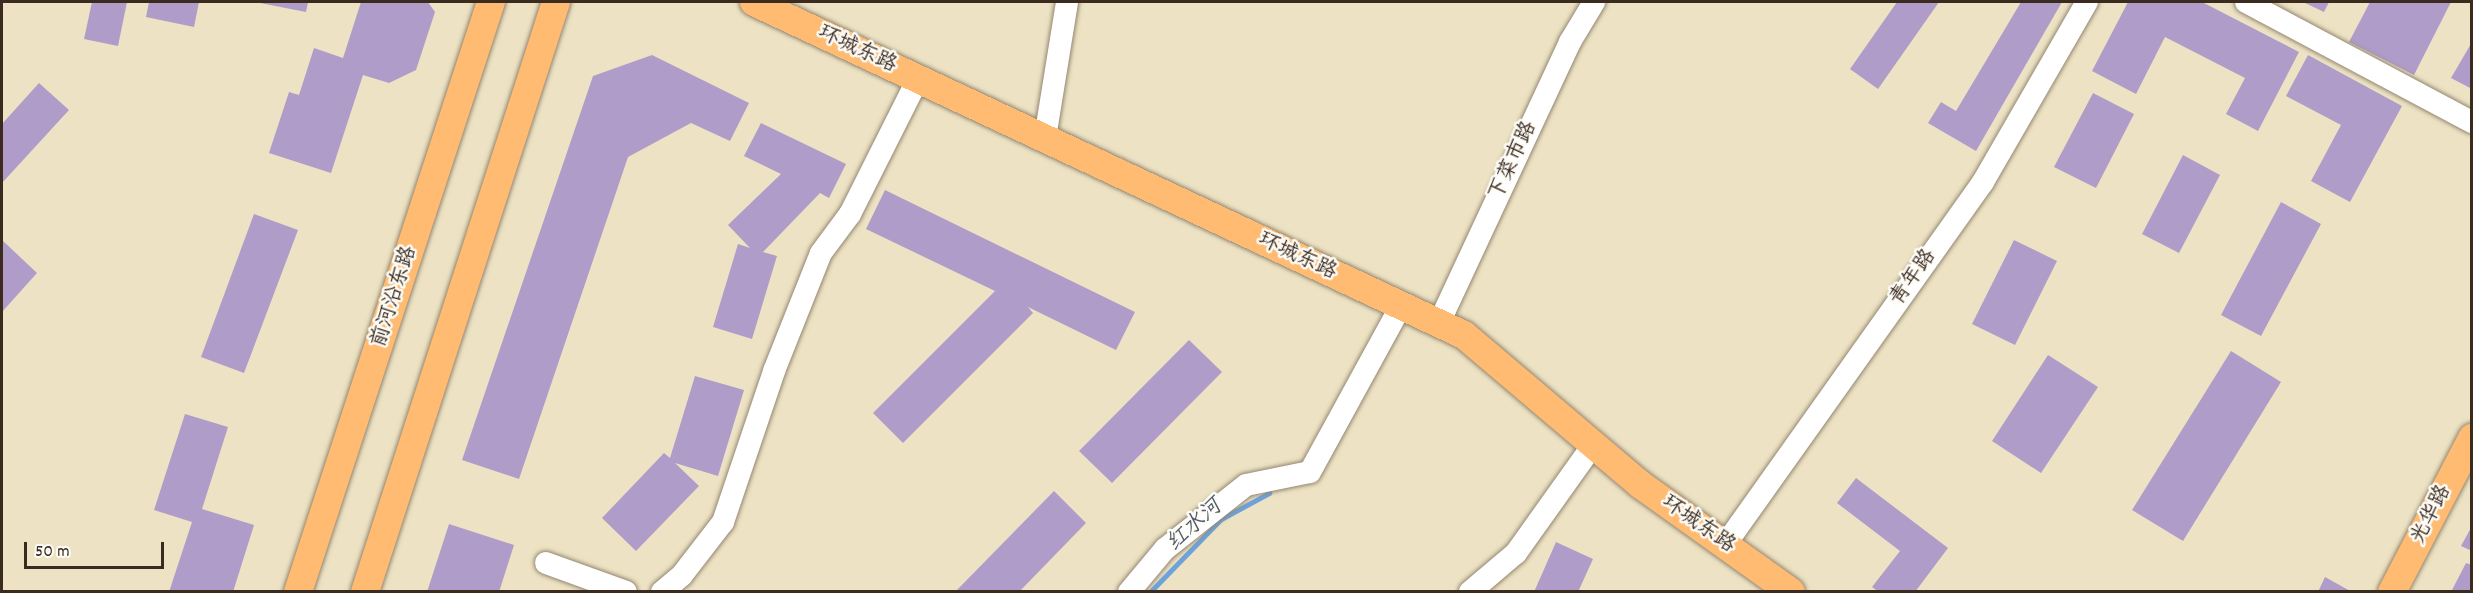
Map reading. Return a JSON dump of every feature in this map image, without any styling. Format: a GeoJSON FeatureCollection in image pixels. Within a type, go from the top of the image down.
{"type":"FeatureCollection","features":[{"type":"Feature","properties":{"kind":"main road","name":"前河沿东路"},"geometry":{"type":"LineString","coordinates":[[298,591],[491,2]]}},
{"type":"Feature","properties":{"kind":"main road"},"geometry":{"type":"LineString","coordinates":[[365,591],[556,2]]}},
{"type":"Feature","properties":{"kind":"main road","name":"环城东路"},"geometry":{"type":"LineString","coordinates":[[754,2],[1464,335],[1641,485],[1791,591]]}},
{"type":"Feature","properties":{"kind":"main road","name":"光华路"},"geometry":{"type":"LineString","coordinates":[[2392,591],[2472,438]]}},
{"type":"Feature","properties":{"kind":"street"},"geometry":{"type":"LineString","coordinates":[[1045,138],[1067,2]]}},
{"type":"Feature","properties":{"kind":"street","name":"下菜市路"},"geometry":{"type":"LineString","coordinates":[[1439,323],[1570,42],[1594,2]]}},
{"type":"Feature","properties":{"kind":"street","name":"青年路"},"geometry":{"type":"LineString","coordinates":[[1725,545],[1983,182],[2086,2]]}},
{"type":"Feature","properties":{"kind":"street"},"geometry":{"type":"LineString","coordinates":[[2246,2],[2472,122]]}},
{"type":"Feature","properties":{"kind":"street"},"geometry":{"type":"LineString","coordinates":[[662,591],[682,575],[723,522],[774,371],[821,254],[850,214],[918,79]]}},
{"type":"Feature","properties":{"kind":"street"},"geometry":{"type":"LineString","coordinates":[[1129,591],[1165,549],[1246,485],[1310,472],[1401,306]]}},
{"type":"Feature","properties":{"kind":"street"},"geometry":{"type":"LineString","coordinates":[[1470,591],[1516,553],[1593,445]]}},
{"type":"Feature","properties":{"kind":"street"},"geometry":{"type":"LineString","coordinates":[[546,563],[626,591]]}},
{"type":"Feature","properties":{"kind":"building"},"geometry":{"type":"Polygon","coordinates":[[[92,2],[127,2],[118,46],[84,39],[92,2]]]}},
{"type":"Feature","properties":{"kind":"building"},"geometry":{"type":"Polygon","coordinates":[[[149,2],[199,2],[194,27],[146,17],[149,2]]]}},
{"type":"Feature","properties":{"kind":"building"},"geometry":{"type":"Polygon","coordinates":[[[260,2],[308,2],[306,12],[260,2]]]}},
{"type":"Feature","properties":{"kind":"building"},"geometry":{"type":"Polygon","coordinates":[[[361,2],[428,2],[435,12],[416,70],[389,83],[363,75],[331,173],[269,153],[289,92],[299,95],[314,48],[343,58],[361,2]]]}},
{"type":"Feature","properties":{"kind":"building"},"geometry":{"type":"Polygon","coordinates":[[[1897,2],[1939,2],[1878,89],[1850,69],[1897,2]]]}},
{"type":"Feature","properties":{"kind":"building"},"geometry":{"type":"Polygon","coordinates":[[[2021,2],[2062,2],[1976,151],[1928,123],[1941,102],[1956,111],[2021,2]]]}},
{"type":"Feature","properties":{"kind":"building"},"geometry":{"type":"Polygon","coordinates":[[[2128,2],[2202,2],[2299,52],[2258,131],[2226,114],[2245,78],[2165,37],[2136,94],[2092,71],[2128,2]]]}},
{"type":"Feature","properties":{"kind":"building"},"geometry":{"type":"Polygon","coordinates":[[[2303,2],[2329,2],[2324,12],[2303,2]]]}},
{"type":"Feature","properties":{"kind":"building"},"geometry":{"type":"Polygon","coordinates":[[[2370,2],[2451,2],[2414,75],[2349,42],[2370,2]]]}},
{"type":"Feature","properties":{"kind":"building"},"geometry":{"type":"Polygon","coordinates":[[[2472,42],[2472,89],[2451,78],[2472,42]]]}},
{"type":"Feature","properties":{"kind":"building"},"geometry":{"type":"Polygon","coordinates":[[[652,55],[749,103],[730,141],[691,123],[628,157],[519,479],[462,460],[593,76],[652,55]]]}},
{"type":"Feature","properties":{"kind":"building"},"geometry":{"type":"Polygon","coordinates":[[[2308,55],[2402,106],[2350,202],[2311,181],[2341,125],[2286,96],[2308,55]]]}},
{"type":"Feature","properties":{"kind":"building"},"geometry":{"type":"Polygon","coordinates":[[[39,83],[69,110],[2,183],[2,124],[39,83]]]}},
{"type":"Feature","properties":{"kind":"building"},"geometry":{"type":"Polygon","coordinates":[[[2093,93],[2134,114],[2096,188],[2054,167],[2093,93]]]}},
{"type":"Feature","properties":{"kind":"building"},"geometry":{"type":"Polygon","coordinates":[[[761,123],[846,164],[829,198],[820,193],[763,252],[777,256],[752,339],[713,327],[738,244],[750,248],[728,225],[781,174],[744,156],[761,123]]]}},
{"type":"Feature","properties":{"kind":"building"},"geometry":{"type":"Polygon","coordinates":[[[2183,155],[2220,175],[2179,253],[2142,234],[2183,155]]]}},
{"type":"Feature","properties":{"kind":"building"},"geometry":{"type":"Polygon","coordinates":[[[885,190],[1135,312],[1116,350],[1028,307],[1033,313],[903,443],[873,413],[995,291],[866,229],[885,190]]]}},
{"type":"Feature","properties":{"kind":"building"},"geometry":{"type":"Polygon","coordinates":[[[2281,202],[2321,224],[2261,336],[2221,315],[2281,202]]]}},
{"type":"Feature","properties":{"kind":"building"},"geometry":{"type":"Polygon","coordinates":[[[254,214],[298,230],[244,373],[201,357],[254,214]]]}},
{"type":"Feature","properties":{"kind":"building"},"geometry":{"type":"Polygon","coordinates":[[[2,240],[37,273],[2,312],[2,240]]]}},
{"type":"Feature","properties":{"kind":"building"},"geometry":{"type":"Polygon","coordinates":[[[2014,240],[2057,261],[2015,345],[1972,324],[2014,240]]]}},
{"type":"Feature","properties":{"kind":"building"},"geometry":{"type":"Polygon","coordinates":[[[1189,340],[1222,372],[1112,483],[1079,451],[1189,340]]]}},
{"type":"Feature","properties":{"kind":"building"},"geometry":{"type":"Polygon","coordinates":[[[2231,351],[2281,382],[2183,541],[2132,510],[2231,351]]]}},
{"type":"Feature","properties":{"kind":"building"},"geometry":{"type":"Polygon","coordinates":[[[2048,355],[2098,387],[2041,473],[1992,441],[2048,355]]]}},
{"type":"Feature","properties":{"kind":"building"},"geometry":{"type":"Polygon","coordinates":[[[695,376],[744,390],[718,476],[675,463],[699,486],[636,551],[602,518],[664,453],[670,458],[695,376]]]}},
{"type":"Feature","properties":{"kind":"building"},"geometry":{"type":"Polygon","coordinates":[[[185,414],[228,427],[202,509],[254,525],[233,592],[169,592],[192,522],[154,510],[185,414]]]}},
{"type":"Feature","properties":{"kind":"building"},"geometry":{"type":"Polygon","coordinates":[[[1856,478],[1948,548],[1915,592],[1879,592],[1872,587],[1900,551],[1837,503],[1856,478]]]}},
{"type":"Feature","properties":{"kind":"building"},"geometry":{"type":"Polygon","coordinates":[[[1054,491],[1086,523],[1019,592],[955,592],[1054,491]]]}},
{"type":"Feature","properties":{"kind":"building"},"geometry":{"type":"Polygon","coordinates":[[[449,524],[514,545],[499,592],[427,592],[449,524]]]}},
{"type":"Feature","properties":{"kind":"building"},"geometry":{"type":"Polygon","coordinates":[[[2472,526],[2472,551],[2461,546],[2472,526]]]}},
{"type":"Feature","properties":{"kind":"building"},"geometry":{"type":"Polygon","coordinates":[[[1556,542],[1593,559],[1578,592],[1534,592],[1556,542]]]}},
{"type":"Feature","properties":{"kind":"building"},"geometry":{"type":"Polygon","coordinates":[[[2466,563],[2472,565],[2472,592],[2451,592],[2466,563]]]}},
{"type":"Feature","properties":{"kind":"building"},"geometry":{"type":"Polygon","coordinates":[[[2325,577],[2352,592],[2318,592],[2325,577]]]}},
{"type":"Feature","properties":{"kind":"waterway","name":"红水河"},"geometry":{"type":"LineString","coordinates":[[1150,592],[1221,519],[1269,493]]}}]}
